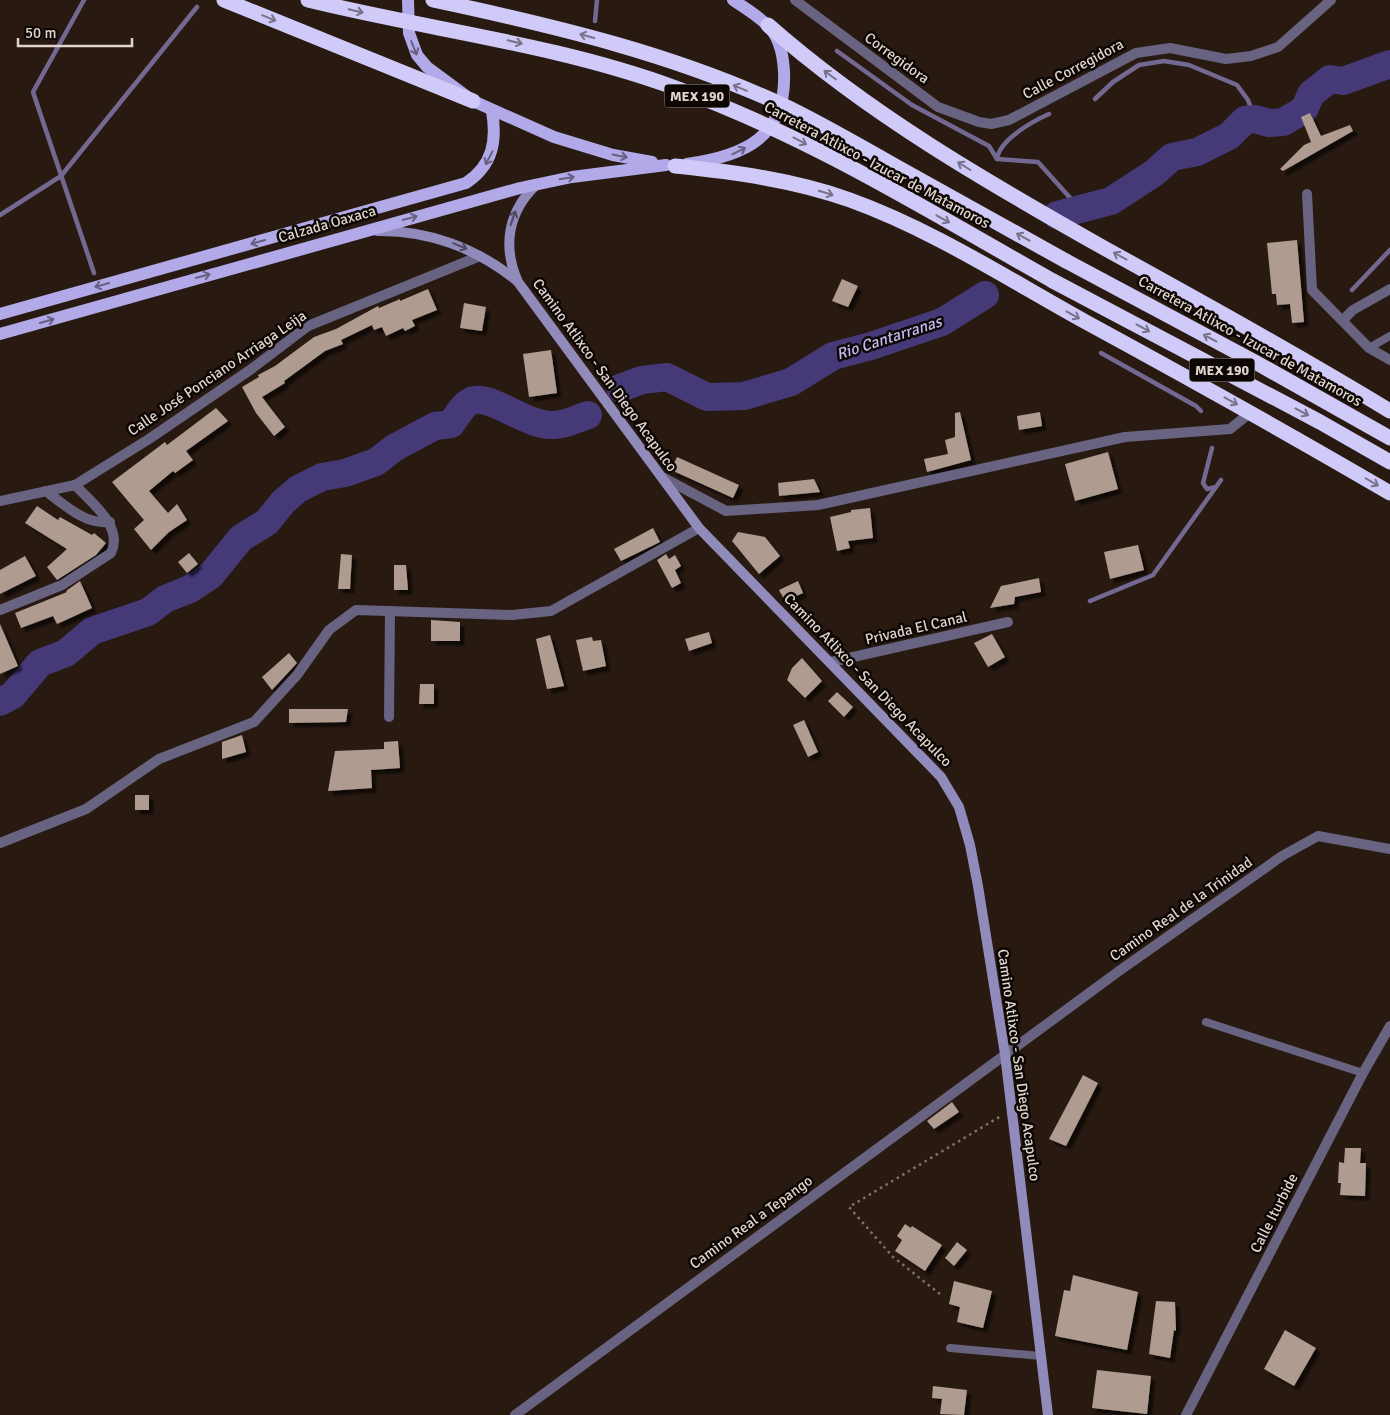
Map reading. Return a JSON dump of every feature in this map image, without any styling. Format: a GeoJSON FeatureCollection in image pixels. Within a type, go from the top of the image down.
{"type":"FeatureCollection","features":[{"type":"Feature","properties":{"kind":"highway"},"geometry":{"type":"LineString","coordinates":[[224,0],[473,101]]}},
{"type":"Feature","properties":{"kind":"highway","name":"Carretera Atlixco - Izucar de Matamoros"},"geometry":{"type":"LineString","coordinates":[[308,0],[588,59],[672,86],[733,110],[793,137],[1053,281],[1320,422],[1390,462]]}},
{"type":"Feature","properties":{"kind":"highway","name":"Carretera Atlixco - Izucar de Matamoros"},"geometry":{"type":"LineString","coordinates":[[433,0],[528,20],[652,55],[724,81],[790,109],[1066,261],[1255,362],[1390,438]]}},
{"type":"Feature","properties":{"kind":"highway"},"geometry":{"type":"LineString","coordinates":[[768,25],[797,50],[884,114],[979,176],[1390,411]]}},
{"type":"Feature","properties":{"kind":"highway"},"geometry":{"type":"LineString","coordinates":[[670,165],[774,179],[850,200],[930,236],[1251,412],[1390,493]]}},
{"type":"Feature","properties":{"kind":"main road"},"geometry":{"type":"LineString","coordinates":[[408,0],[408,33],[417,55],[427,67],[473,101],[492,111],[586,148],[670,165]]}},
{"type":"Feature","properties":{"kind":"main road"},"geometry":{"type":"LineString","coordinates":[[736,1],[768,25]]}},
{"type":"Feature","properties":{"kind":"main road","name":"Calzada Oaxaca"},"geometry":{"type":"LineString","coordinates":[[0,334],[361,231],[537,184],[572,177],[716,160],[741,150],[762,135],[778,116],[784,92],[784,64],[780,47],[768,25]]}},
{"type":"Feature","properties":{"kind":"main road","name":"Calzada Oaxaca"},"geometry":{"type":"LineString","coordinates":[[0,314],[461,185],[482,169],[493,150],[495,131],[492,111]]}},
{"type":"Feature","properties":{"kind":"street","name":"Corregidora"},"geometry":{"type":"LineString","coordinates":[[795,0],[938,107],[971,120],[991,124]]}},
{"type":"Feature","properties":{"kind":"street","name":"Calle Corregidora"},"geometry":{"type":"LineString","coordinates":[[991,124],[1009,120],[1136,53],[1170,48],[1226,59],[1251,56],[1278,47],[1331,0]]}},
{"type":"Feature","properties":{"kind":"street","name":"Camino Atlixco - San Diego Acapulco"},"geometry":{"type":"LineString","coordinates":[[537,184],[522,200],[509,231],[510,257],[518,282],[699,528],[941,777],[959,807],[970,845],[1004,1054],[1048,1415]]}},
{"type":"Feature","properties":{"kind":"street"},"geometry":{"type":"LineString","coordinates":[[1307,194],[1312,290],[1369,348],[1390,360]]}},
{"type":"Feature","properties":{"kind":"street","name":"Camino Atlixco - San Diego Acapulco"},"geometry":{"type":"LineString","coordinates":[[361,231],[392,231],[425,235],[444,240],[480,256],[518,282]]}},
{"type":"Feature","properties":{"kind":"street","name":"Calle José Ponciano Arriaga Leija"},"geometry":{"type":"LineString","coordinates":[[0,501],[76,485],[149,439],[250,370],[308,326],[480,256]]}},
{"type":"Feature","properties":{"kind":"street"},"geometry":{"type":"LineString","coordinates":[[1343,320],[1353,310],[1390,289]]}},
{"type":"Feature","properties":{"kind":"street"},"geometry":{"type":"LineString","coordinates":[[662,477],[726,511],[818,505],[1125,437],[1230,429],[1251,412]]}},
{"type":"Feature","properties":{"kind":"street"},"geometry":{"type":"LineString","coordinates":[[0,610],[62,585],[111,553],[114,546],[110,522],[76,485]]}},
{"type":"Feature","properties":{"kind":"street"},"geometry":{"type":"LineString","coordinates":[[46,491],[76,513],[100,523],[110,522]]}},
{"type":"Feature","properties":{"kind":"street"},"geometry":{"type":"LineString","coordinates":[[0,843],[86,809],[159,759],[254,722],[297,675],[329,630],[356,610],[512,615],[551,612],[699,528]]}},
{"type":"Feature","properties":{"kind":"street"},"geometry":{"type":"LineString","coordinates":[[389,717],[390,611]]}},
{"type":"Feature","properties":{"kind":"street","name":"Privada El Canal"},"geometry":{"type":"LineString","coordinates":[[831,662],[1008,622]]}},
{"type":"Feature","properties":{"kind":"street","name":"Camino Real de la Trinidad"},"geometry":{"type":"LineString","coordinates":[[1004,1054],[1282,856],[1318,836],[1390,849]]}},
{"type":"Feature","properties":{"kind":"street","name":"Calle Iturbide"},"geometry":{"type":"LineString","coordinates":[[1186,1415],[1362,1073],[1390,1026]]}},
{"type":"Feature","properties":{"kind":"street","name":"Camino Real a Tepango"},"geometry":{"type":"LineString","coordinates":[[515,1415],[1004,1054]]}},
{"type":"Feature","properties":{"kind":"lane"},"geometry":{"type":"LineString","coordinates":[[1369,348],[1390,336]]}},
{"type":"Feature","properties":{"kind":"lane"},"geometry":{"type":"LineString","coordinates":[[1206,1022],[1362,1073]]}},
{"type":"Feature","properties":{"kind":"lane"},"geometry":{"type":"LineString","coordinates":[[950,1348],[1041,1356]]}},
{"type":"Feature","properties":{"kind":"path"},"geometry":{"type":"LineString","coordinates":[[940,1294],[893,1257],[849,1207],[1011,1110]]}},
{"type":"Feature","properties":{"kind":"building"},"geometry":{"type":"Polygon","coordinates":[[[1310,113],[1321,136],[1350,125],[1353,131],[1283,171],[1280,169],[1304,145],[1311,142],[1301,117],[1310,113]]]}},
{"type":"Feature","properties":{"kind":"building"},"geometry":{"type":"Polygon","coordinates":[[[1297,240],[1304,322],[1292,323],[1290,304],[1277,305],[1276,294],[1272,294],[1267,243],[1297,240]]]}},
{"type":"Feature","properties":{"kind":"building"},"geometry":{"type":"Polygon","coordinates":[[[842,279],[858,286],[848,307],[832,301],[842,279]]]}},
{"type":"Feature","properties":{"kind":"building"},"geometry":{"type":"Polygon","coordinates":[[[428,289],[437,310],[412,320],[415,326],[405,331],[403,328],[386,336],[382,327],[374,330],[372,325],[341,340],[343,344],[325,351],[284,381],[285,383],[262,397],[285,427],[274,436],[256,413],[242,387],[259,377],[258,375],[275,366],[314,337],[336,329],[378,306],[379,308],[400,299],[400,301],[428,289]]]}},
{"type":"Feature","properties":{"kind":"building"},"geometry":{"type":"Polygon","coordinates":[[[464,303],[486,307],[482,331],[460,328],[464,303]]]}},
{"type":"Feature","properties":{"kind":"building"},"geometry":{"type":"Polygon","coordinates":[[[551,350],[557,393],[529,397],[523,354],[551,350]]]}},
{"type":"Feature","properties":{"kind":"building"},"geometry":{"type":"Polygon","coordinates":[[[216,408],[228,421],[186,451],[193,460],[175,473],[173,471],[149,491],[168,513],[177,504],[187,520],[169,532],[151,550],[134,529],[144,520],[112,482],[165,442],[167,445],[216,408]]]}},
{"type":"Feature","properties":{"kind":"building"},"geometry":{"type":"Polygon","coordinates":[[[960,412],[971,460],[927,472],[924,459],[948,454],[945,440],[955,437],[955,413],[960,412]]]}},
{"type":"Feature","properties":{"kind":"building"},"geometry":{"type":"Polygon","coordinates":[[[1040,412],[1042,426],[1019,430],[1017,416],[1040,412]]]}},
{"type":"Feature","properties":{"kind":"building"},"geometry":{"type":"Polygon","coordinates":[[[1108,452],[1118,489],[1075,501],[1065,464],[1108,452]]]}},
{"type":"Feature","properties":{"kind":"building"},"geometry":{"type":"Polygon","coordinates":[[[677,457],[739,485],[733,498],[671,470],[677,457]]]}},
{"type":"Feature","properties":{"kind":"building"},"geometry":{"type":"Polygon","coordinates":[[[814,479],[820,492],[779,496],[778,483],[814,479]]]}},
{"type":"Feature","properties":{"kind":"building"},"geometry":{"type":"Polygon","coordinates":[[[37,506],[58,520],[60,517],[92,535],[94,533],[106,543],[96,555],[57,580],[47,567],[67,549],[25,523],[37,506]]]}},
{"type":"Feature","properties":{"kind":"building"},"geometry":{"type":"Polygon","coordinates":[[[870,508],[873,538],[848,541],[850,548],[837,551],[830,517],[851,512],[851,510],[870,508]]]}},
{"type":"Feature","properties":{"kind":"building"},"geometry":{"type":"Polygon","coordinates":[[[653,528],[660,542],[621,561],[614,549],[653,528]]]}},
{"type":"Feature","properties":{"kind":"building"},"geometry":{"type":"Polygon","coordinates":[[[738,532],[765,537],[780,556],[759,574],[732,541],[738,532]]]}},
{"type":"Feature","properties":{"kind":"building"},"geometry":{"type":"Polygon","coordinates":[[[1138,545],[1144,570],[1110,579],[1104,552],[1138,545]]]}},
{"type":"Feature","properties":{"kind":"building"},"geometry":{"type":"Polygon","coordinates":[[[189,553],[198,564],[187,573],[178,562],[189,553]]]}},
{"type":"Feature","properties":{"kind":"building"},"geometry":{"type":"Polygon","coordinates":[[[341,554],[352,555],[350,589],[338,589],[341,554]]]}},
{"type":"Feature","properties":{"kind":"building"},"geometry":{"type":"Polygon","coordinates":[[[666,554],[669,559],[675,555],[681,566],[675,570],[681,583],[672,588],[657,560],[666,554]]]}},
{"type":"Feature","properties":{"kind":"building"},"geometry":{"type":"Polygon","coordinates":[[[25,556],[36,576],[0,594],[0,570],[25,556]]]}},
{"type":"Feature","properties":{"kind":"building"},"geometry":{"type":"Polygon","coordinates":[[[394,565],[406,565],[408,590],[394,590],[394,565]]]}},
{"type":"Feature","properties":{"kind":"building"},"geometry":{"type":"Polygon","coordinates":[[[1039,578],[1041,592],[1015,597],[1014,604],[990,608],[1001,586],[1039,578]]]}},
{"type":"Feature","properties":{"kind":"building"},"geometry":{"type":"Polygon","coordinates":[[[80,581],[92,608],[57,624],[53,616],[21,628],[15,613],[67,592],[80,581]]]}},
{"type":"Feature","properties":{"kind":"building"},"geometry":{"type":"Polygon","coordinates":[[[798,581],[803,593],[785,601],[779,590],[798,581]]]}},
{"type":"Feature","properties":{"kind":"building"},"geometry":{"type":"Polygon","coordinates":[[[431,620],[460,622],[460,641],[431,641],[431,620]]]}},
{"type":"Feature","properties":{"kind":"building"},"geometry":{"type":"Polygon","coordinates":[[[0,624],[18,666],[0,674],[0,624]]]}},
{"type":"Feature","properties":{"kind":"building"},"geometry":{"type":"Polygon","coordinates":[[[709,632],[712,643],[689,651],[685,639],[709,632]]]}},
{"type":"Feature","properties":{"kind":"building"},"geometry":{"type":"Polygon","coordinates":[[[992,634],[1005,657],[988,667],[974,643],[992,634]]]}},
{"type":"Feature","properties":{"kind":"building"},"geometry":{"type":"Polygon","coordinates":[[[550,635],[564,686],[547,689],[536,639],[550,635]]]}},
{"type":"Feature","properties":{"kind":"building"},"geometry":{"type":"Polygon","coordinates":[[[592,637],[593,641],[601,640],[606,666],[583,671],[576,640],[592,637]]]}},
{"type":"Feature","properties":{"kind":"building"},"geometry":{"type":"Polygon","coordinates":[[[289,653],[297,663],[272,690],[262,677],[289,653]]]}},
{"type":"Feature","properties":{"kind":"building"},"geometry":{"type":"Polygon","coordinates":[[[802,658],[822,681],[805,698],[787,680],[792,668],[802,658]]]}},
{"type":"Feature","properties":{"kind":"building"},"geometry":{"type":"Polygon","coordinates":[[[420,684],[434,684],[434,704],[419,704],[420,684]]]}},
{"type":"Feature","properties":{"kind":"building"},"geometry":{"type":"Polygon","coordinates":[[[837,692],[853,707],[844,717],[828,701],[837,692]]]}},
{"type":"Feature","properties":{"kind":"building"},"geometry":{"type":"Polygon","coordinates":[[[289,709],[348,709],[346,722],[289,723],[289,709]]]}},
{"type":"Feature","properties":{"kind":"building"},"geometry":{"type":"Polygon","coordinates":[[[804,720],[818,752],[808,757],[793,725],[804,720]]]}},
{"type":"Feature","properties":{"kind":"building"},"geometry":{"type":"Polygon","coordinates":[[[242,735],[246,752],[222,759],[222,742],[242,735]]]}},
{"type":"Feature","properties":{"kind":"building"},"geometry":{"type":"Polygon","coordinates":[[[398,741],[400,768],[371,770],[372,788],[328,791],[335,751],[384,749],[384,742],[398,741]]]}},
{"type":"Feature","properties":{"kind":"building"},"geometry":{"type":"Polygon","coordinates":[[[135,795],[149,795],[149,810],[135,810],[135,795]]]}},
{"type":"Feature","properties":{"kind":"building"},"geometry":{"type":"Polygon","coordinates":[[[1083,1075],[1098,1083],[1066,1146],[1049,1139],[1083,1075]]]}},
{"type":"Feature","properties":{"kind":"building"},"geometry":{"type":"Polygon","coordinates":[[[952,1102],[959,1112],[934,1129],[927,1121],[952,1102]]]}},
{"type":"Feature","properties":{"kind":"building"},"geometry":{"type":"Polygon","coordinates":[[[1345,1148],[1361,1148],[1360,1163],[1366,1163],[1365,1196],[1340,1195],[1341,1183],[1338,1183],[1339,1162],[1344,1163],[1345,1148]]]}},
{"type":"Feature","properties":{"kind":"building"},"geometry":{"type":"Polygon","coordinates":[[[905,1224],[911,1228],[912,1226],[942,1245],[925,1271],[895,1251],[902,1240],[897,1236],[905,1224]]]}},
{"type":"Feature","properties":{"kind":"building"},"geometry":{"type":"Polygon","coordinates":[[[957,1242],[967,1250],[954,1266],[945,1258],[957,1242]]]}},
{"type":"Feature","properties":{"kind":"building"},"geometry":{"type":"Polygon","coordinates":[[[1073,1275],[1138,1292],[1127,1350],[1055,1336],[1064,1290],[1070,1291],[1073,1275]]]}},
{"type":"Feature","properties":{"kind":"building"},"geometry":{"type":"Polygon","coordinates":[[[954,1281],[992,1291],[983,1328],[957,1322],[960,1307],[949,1304],[954,1281]]]}},
{"type":"Feature","properties":{"kind":"building"},"geometry":{"type":"Polygon","coordinates":[[[1156,1301],[1175,1302],[1176,1331],[1174,1330],[1170,1358],[1149,1354],[1156,1301]]]}},
{"type":"Feature","properties":{"kind":"building"},"geometry":{"type":"Polygon","coordinates":[[[1285,1330],[1316,1348],[1294,1386],[1264,1369],[1285,1330]]]}},
{"type":"Feature","properties":{"kind":"building"},"geometry":{"type":"Polygon","coordinates":[[[1097,1370],[1151,1376],[1147,1414],[1092,1408],[1097,1370]]]}},
{"type":"Feature","properties":{"kind":"building"},"geometry":{"type":"Polygon","coordinates":[[[933,1386],[967,1390],[964,1415],[940,1414],[942,1399],[932,1398],[933,1386]]]}},
{"type":"Feature","properties":{"kind":"waterway"},"geometry":{"type":"LineString","coordinates":[[84,0],[33,92],[94,273]]}},
{"type":"Feature","properties":{"kind":"waterway"},"geometry":{"type":"LineString","coordinates":[[595,21],[597,0]]}},
{"type":"Feature","properties":{"kind":"waterway"},"geometry":{"type":"LineString","coordinates":[[0,215],[61,176],[197,7]]}},
{"type":"Feature","properties":{"kind":"waterway"},"geometry":{"type":"LineString","coordinates":[[837,51],[912,105],[989,146],[997,159],[1038,162],[1072,200],[1079,211]]}},
{"type":"Feature","properties":{"kind":"waterway"},"geometry":{"type":"LineString","coordinates":[[1095,99],[1113,82],[1139,65],[1164,61],[1189,65],[1237,85],[1248,100],[1255,119]]}},
{"type":"Feature","properties":{"kind":"waterway","name":"Rio Cantarranas"},"geometry":{"type":"LineString","coordinates":[[1057,215],[1111,201],[1154,173],[1172,157],[1197,152],[1229,136],[1245,120],[1255,119],[1269,123],[1283,122],[1304,110],[1311,94],[1330,79],[1343,81],[1390,64]]}},
{"type":"Feature","properties":{"kind":"waterway"},"geometry":{"type":"LineString","coordinates":[[997,159],[999,152],[1010,138],[1034,121],[1049,114]]}},
{"type":"Feature","properties":{"kind":"waterway"},"geometry":{"type":"LineString","coordinates":[[1352,290],[1390,250]]}},
{"type":"Feature","properties":{"kind":"waterway","name":"Rio Cantarranas"},"geometry":{"type":"LineString","coordinates":[[620,388],[642,380],[667,377],[707,397],[744,396],[791,382],[833,356],[871,346],[942,322],[985,295]]}},
{"type":"Feature","properties":{"kind":"waterway"},"geometry":{"type":"LineString","coordinates":[[1101,353],[1196,406],[1201,411]]}},
{"type":"Feature","properties":{"kind":"waterway","name":"Rio Cantarranas"},"geometry":{"type":"LineString","coordinates":[[0,702],[13,695],[40,663],[66,653],[92,631],[148,612],[165,599],[190,589],[211,575],[241,538],[267,522],[283,502],[298,489],[322,477],[345,473],[376,462],[394,448],[435,426],[451,424],[462,409],[471,401],[483,400],[534,422],[545,424],[563,424],[588,415]]}},
{"type":"Feature","properties":{"kind":"waterway"},"geometry":{"type":"LineString","coordinates":[[1212,448],[1203,483],[1207,489],[1216,487]]}},
{"type":"Feature","properties":{"kind":"waterway"},"geometry":{"type":"LineString","coordinates":[[1090,601],[1153,575],[1221,480]]}}]}
